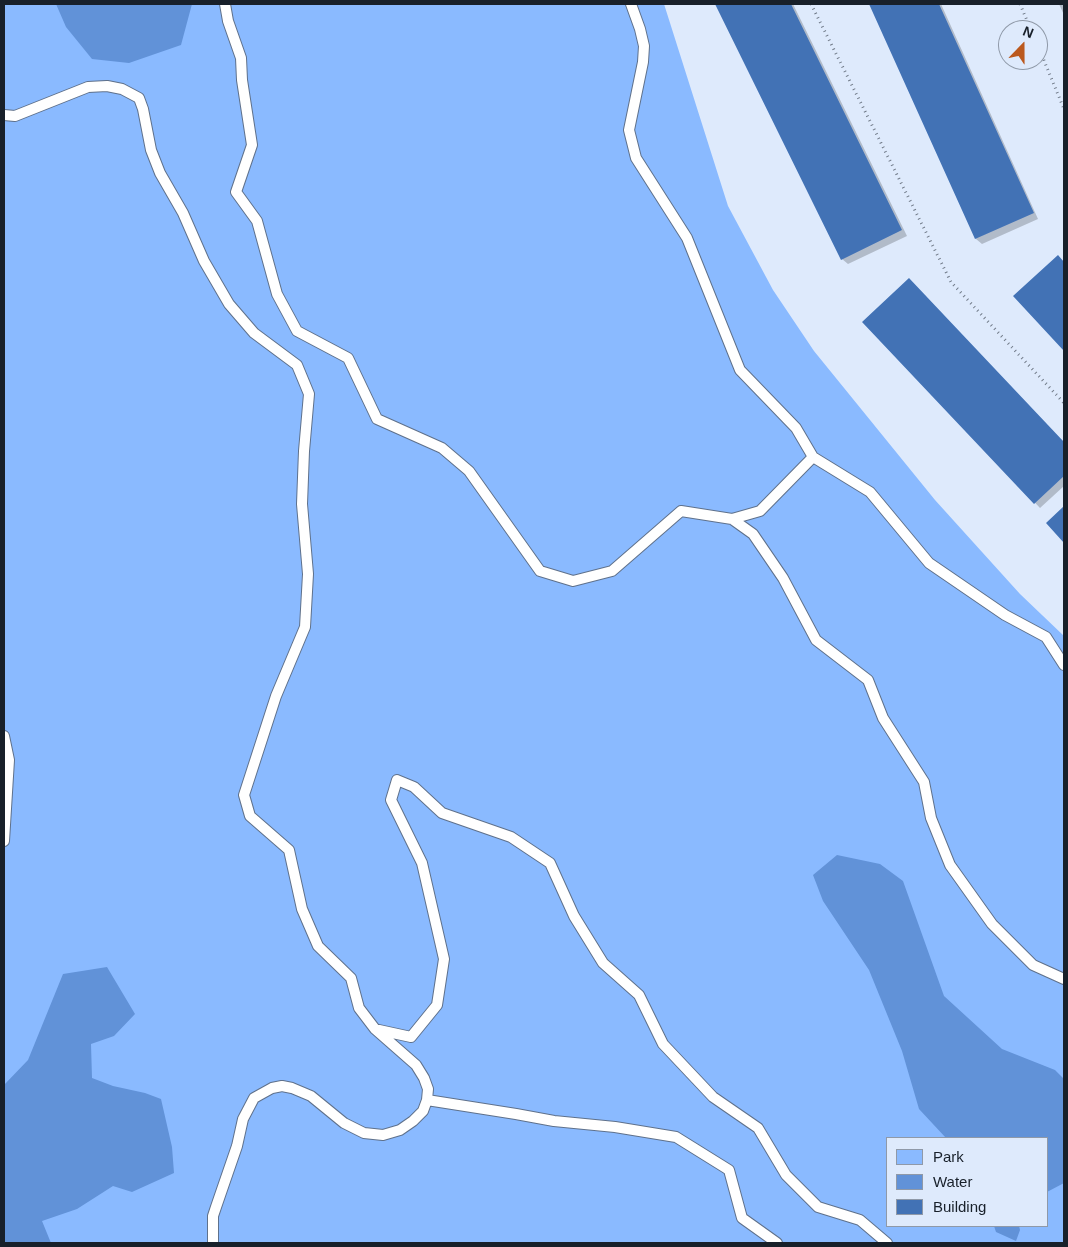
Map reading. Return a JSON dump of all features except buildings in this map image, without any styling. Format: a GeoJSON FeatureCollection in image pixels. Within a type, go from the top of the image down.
{"type":"FeatureCollection","features":[{"type":"Feature","properties":{"kind":"lane"},"geometry":{"type":"LineString","coordinates":[[226,4],[228,21],[241,58],[242,80],[252,145],[236,192],[257,221],[277,294],[298,331],[348,358],[377,419],[442,448],[469,471],[540,571],[573,581],[612,571],[681,511],[732,519],[760,511],[813,457]]}},
{"type":"Feature","properties":{"kind":"lane"},"geometry":{"type":"LineString","coordinates":[[631,4],[644,46],[643,62],[629,130],[636,158],[687,238],[740,370],[796,428],[813,457],[870,492],[929,563],[1005,615],[1046,636],[1064,666]]}},
{"type":"Feature","properties":{"kind":"lane"},"geometry":{"type":"LineString","coordinates":[[4,115],[15,116],[88,87],[107,86],[122,89],[138,98],[143,108],[151,150],[160,173],[183,213],[204,261],[229,304],[254,333],[297,365],[309,394],[302,504],[308,574],[305,627],[276,696],[244,796],[250,816],[289,850],[302,909],[318,946],[351,978],[359,1008],[375,1029],[416,1064],[428,1089],[427,1100],[423,1111],[413,1121],[400,1130],[383,1135],[364,1133],[344,1123],[311,1096],[292,1088],[282,1086],[272,1088],[254,1098],[243,1119],[237,1146],[213,1216],[213,1243]]}},
{"type":"Feature","properties":{"kind":"lane"},"geometry":{"type":"LineString","coordinates":[[732,519],[753,534],[784,578],[816,640],[868,680],[883,718],[924,782],[931,818],[950,866],[992,924],[1033,965],[1064,979]]}},
{"type":"Feature","properties":{"kind":"lane"},"geometry":{"type":"LineString","coordinates":[[4,736],[9,760],[4,841]]}},
{"type":"Feature","properties":{"kind":"lane"},"geometry":{"type":"LineString","coordinates":[[375,1029],[412,1038],[437,1005],[444,959],[422,864],[391,800],[397,780],[414,787],[442,813],[511,837],[550,863],[574,916],[603,963],[638,995],[663,1044],[713,1098],[758,1128],[786,1175],[818,1207],[860,1220],[887,1243]]}},
{"type":"Feature","properties":{"kind":"lane"},"geometry":{"type":"LineString","coordinates":[[427,1100],[554,1121],[615,1127],[676,1137],[729,1170],[742,1218],[777,1243]]}},
{"type":"Feature","properties":{"kind":"path"},"geometry":{"type":"LineString","coordinates":[[811,4],[951,282],[1064,403]]}},
{"type":"Feature","properties":{"kind":"path"},"geometry":{"type":"LineString","coordinates":[[1020,4],[1027,20]]}},
{"type":"Feature","properties":{"kind":"path"},"geometry":{"type":"LineString","coordinates":[[1048,70],[1064,109]]}},
{"type":"Feature","properties":{"kind":"green space"},"geometry":{"type":"Polygon","coordinates":[[[4,4],[664,4],[728,206],[773,290],[814,351],[935,500],[1020,594],[1064,636],[1064,1243],[4,1243],[4,4]]]}},
{"type":"Feature","properties":{"kind":"water"},"geometry":{"type":"Polygon","coordinates":[[[56,4],[192,4],[181,45],[129,63],[92,59],[66,27],[56,4]]]}},
{"type":"Feature","properties":{"kind":"water"},"geometry":{"type":"Polygon","coordinates":[[[837,855],[880,864],[903,881],[944,996],[1002,1049],[1055,1070],[1064,1079],[1064,1183],[1048,1191],[1048,1137],[945,1137],[919,1109],[902,1051],[869,970],[823,901],[813,875],[837,855]]]}},
{"type":"Feature","properties":{"kind":"water"},"geometry":{"type":"Polygon","coordinates":[[[107,967],[135,1014],[114,1036],[91,1044],[92,1078],[113,1086],[145,1093],[161,1099],[172,1147],[174,1173],[132,1192],[113,1186],[77,1209],[42,1221],[51,1243],[4,1243],[4,1085],[28,1060],[63,974],[107,967]]]}},
{"type":"Feature","properties":{"kind":"water"},"geometry":{"type":"Polygon","coordinates":[[[994,1227],[1019,1227],[1020,1230],[1016,1241],[996,1232],[994,1227]]]}}]}
